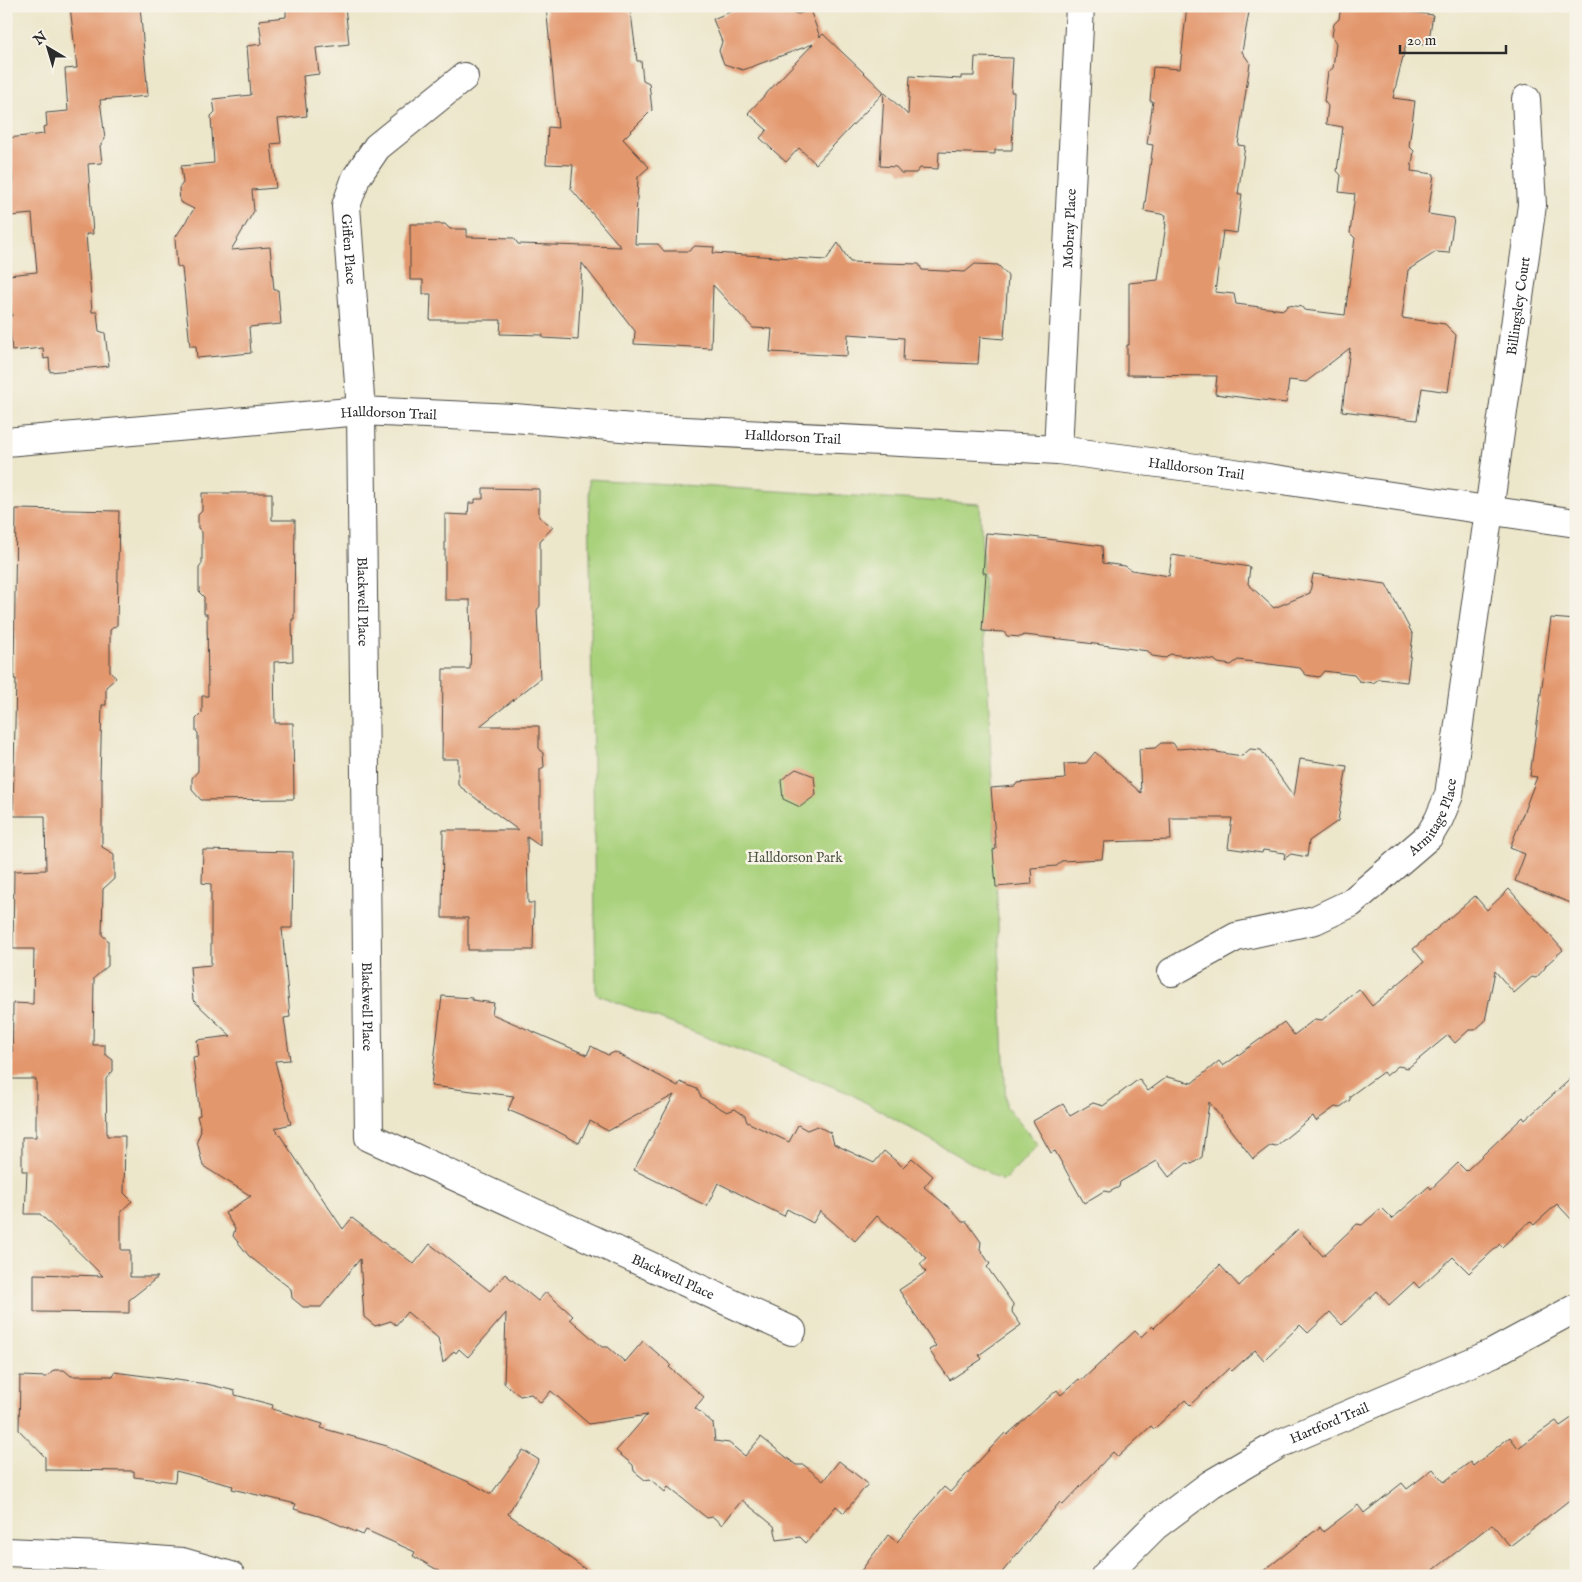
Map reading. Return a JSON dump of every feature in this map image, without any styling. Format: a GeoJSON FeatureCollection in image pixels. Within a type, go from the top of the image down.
{"type":"FeatureCollection","features":[{"type":"Feature","properties":{"kind":"street","name":"Mobray Place"},"geometry":{"type":"LineString","coordinates":[[1058,450],[1080,6]]}},
{"type":"Feature","properties":{"kind":"street","name":"Giffen Place"},"geometry":{"type":"LineString","coordinates":[[361,411],[346,206],[356,178],[377,147],[464,77]]}},
{"type":"Feature","properties":{"kind":"street","name":"Billingsley Court"},"geometry":{"type":"LineString","coordinates":[[1489,511],[1532,205],[1526,99]]}},
{"type":"Feature","properties":{"kind":"street","name":"Halldorson Trail"},"geometry":{"type":"LineString","coordinates":[[6,442],[361,411],[514,418],[665,430],[1058,450],[1227,472],[1576,523]]}},
{"type":"Feature","properties":{"kind":"street","name":"Blackwell Place"},"geometry":{"type":"LineString","coordinates":[[361,411],[368,1137],[792,1331]]}},
{"type":"Feature","properties":{"kind":"street","name":"Armitage Place"},"geometry":{"type":"LineString","coordinates":[[1172,972],[1236,937],[1315,920],[1351,903],[1429,836],[1439,819],[1449,795],[1489,511]]}},
{"type":"Feature","properties":{"kind":"street","name":"Hartford Trail"},"geometry":{"type":"LineString","coordinates":[[1105,1576],[1162,1520],[1211,1484],[1281,1443],[1493,1353],[1576,1308]]}},
{"type":"Feature","properties":{"kind":"street"},"geometry":{"type":"LineString","coordinates":[[6,1552],[182,1562],[231,1576]]}},
{"type":"Feature","properties":{"kind":"green space","name":"Halldorson Park"},"geometry":{"type":"Polygon","coordinates":[[[589,479],[980,504],[1006,1106],[1038,1145],[1003,1181],[849,1093],[596,994],[589,479]]]}},
{"type":"Feature","properties":{"kind":"building"},"geometry":{"type":"Polygon","coordinates":[[[70,6],[140,6],[148,96],[100,100],[105,139],[100,146],[102,163],[88,164],[93,234],[86,234],[92,312],[97,312],[99,331],[105,333],[109,366],[50,372],[49,358],[44,359],[43,348],[12,351],[9,316],[12,316],[8,275],[37,272],[32,214],[11,216],[9,183],[13,182],[8,138],[44,134],[43,127],[47,126],[46,113],[68,111],[65,69],[77,68],[70,6]]]}},
{"type":"Feature","properties":{"kind":"building"},"geometry":{"type":"Polygon","coordinates":[[[286,6],[345,6],[349,44],[316,48],[319,74],[303,76],[307,116],[278,119],[281,143],[271,144],[276,188],[252,190],[254,211],[231,250],[270,247],[274,290],[278,290],[281,324],[249,327],[251,353],[197,358],[196,346],[190,346],[182,268],[177,266],[175,238],[194,209],[180,202],[179,188],[183,183],[181,166],[214,163],[211,116],[215,112],[213,99],[251,95],[247,46],[262,44],[259,20],[286,17],[286,6]]]}},
{"type":"Feature","properties":{"kind":"building"},"geometry":{"type":"Polygon","coordinates":[[[546,6],[619,6],[631,13],[637,61],[641,61],[643,80],[649,83],[652,110],[623,139],[649,167],[638,177],[635,244],[658,244],[664,251],[689,251],[695,246],[714,247],[713,253],[826,260],[838,243],[850,262],[919,264],[922,270],[965,272],[975,264],[998,265],[1008,276],[1004,339],[980,337],[978,364],[903,361],[904,338],[848,334],[847,356],[770,352],[772,329],[753,328],[713,285],[711,348],[634,344],[635,331],[582,263],[578,340],[543,338],[543,335],[500,334],[501,320],[430,320],[431,294],[423,294],[423,280],[410,280],[410,224],[445,224],[450,229],[467,229],[467,237],[514,238],[518,244],[621,247],[571,189],[573,165],[546,164],[548,127],[558,128],[546,6]]]}},
{"type":"Feature","properties":{"kind":"building"},"geometry":{"type":"Polygon","coordinates":[[[744,6],[775,6],[798,14],[810,10],[820,37],[823,34],[884,92],[816,164],[799,148],[786,162],[760,138],[767,130],[748,113],[813,44],[743,70],[724,64],[719,51],[722,42],[713,19],[744,6]]]}},
{"type":"Feature","properties":{"kind":"building"},"geometry":{"type":"Polygon","coordinates":[[[1187,6],[1250,6],[1242,52],[1250,63],[1238,145],[1245,146],[1238,194],[1242,194],[1237,233],[1223,231],[1215,292],[1234,294],[1236,304],[1284,310],[1288,305],[1302,307],[1304,310],[1345,315],[1355,238],[1350,233],[1355,194],[1339,192],[1341,175],[1337,171],[1343,127],[1326,124],[1328,106],[1324,101],[1328,72],[1333,68],[1336,43],[1332,36],[1334,24],[1339,19],[1341,6],[1370,6],[1433,15],[1428,45],[1406,44],[1393,98],[1415,101],[1409,146],[1414,151],[1411,171],[1434,174],[1428,214],[1454,218],[1449,253],[1436,252],[1408,270],[1402,318],[1445,324],[1456,335],[1448,392],[1422,388],[1417,420],[1342,411],[1350,348],[1306,382],[1289,380],[1286,403],[1215,394],[1217,376],[1127,375],[1129,283],[1158,280],[1166,224],[1166,215],[1144,211],[1153,145],[1147,144],[1153,101],[1150,101],[1153,67],[1180,69],[1187,6]]]}},
{"type":"Feature","properties":{"kind":"building"},"geometry":{"type":"Polygon","coordinates":[[[975,57],[1013,58],[1011,92],[1014,92],[1012,150],[995,150],[995,154],[939,152],[938,169],[920,168],[916,173],[901,173],[896,167],[880,166],[884,92],[908,115],[910,76],[961,79],[961,76],[974,76],[975,57]]]}},
{"type":"Feature","properties":{"kind":"building"},"geometry":{"type":"Polygon","coordinates":[[[483,488],[539,489],[539,517],[553,527],[540,541],[540,606],[537,610],[540,679],[480,726],[539,726],[539,748],[543,753],[544,767],[540,769],[540,846],[527,837],[528,903],[534,903],[533,950],[468,950],[468,918],[442,918],[443,830],[518,830],[458,785],[458,759],[442,759],[443,669],[470,669],[471,645],[470,600],[445,600],[445,514],[468,515],[469,503],[475,503],[475,499],[483,499],[483,488]]]}},
{"type":"Feature","properties":{"kind":"building"},"geometry":{"type":"Polygon","coordinates":[[[202,493],[272,493],[272,520],[295,520],[294,619],[292,619],[293,661],[274,662],[275,723],[293,723],[294,799],[201,800],[192,790],[192,778],[198,771],[196,719],[202,713],[202,696],[208,696],[207,614],[204,614],[204,597],[199,592],[199,568],[202,564],[202,532],[198,528],[198,515],[202,511],[202,493]]]}},
{"type":"Feature","properties":{"kind":"building"},"geometry":{"type":"Polygon","coordinates":[[[16,509],[119,511],[117,625],[110,630],[110,671],[116,678],[106,687],[106,705],[102,705],[100,779],[102,779],[102,847],[114,854],[114,879],[103,889],[102,935],[108,940],[108,966],[94,978],[93,1045],[105,1045],[105,1054],[113,1060],[113,1071],[106,1079],[107,1136],[125,1136],[124,1193],[132,1201],[121,1211],[121,1250],[130,1250],[130,1277],[158,1277],[129,1300],[129,1313],[34,1312],[34,1274],[103,1276],[40,1214],[25,1214],[27,1171],[22,1171],[22,1137],[36,1137],[36,1079],[12,1079],[13,1003],[33,1004],[34,949],[13,949],[14,871],[46,870],[45,816],[13,816],[16,679],[14,679],[16,509]]]}},
{"type":"Feature","properties":{"kind":"building"},"geometry":{"type":"Polygon","coordinates":[[[986,533],[1102,546],[1103,563],[1169,576],[1172,555],[1250,567],[1248,584],[1274,608],[1310,593],[1313,574],[1386,584],[1413,635],[1407,682],[1379,679],[1373,683],[1359,681],[1354,675],[1324,671],[1319,677],[1306,675],[1300,668],[1238,660],[1231,665],[1218,663],[1215,660],[1170,654],[1166,658],[1152,656],[1148,651],[1024,635],[1021,637],[1007,636],[1004,632],[982,631],[986,573],[983,573],[986,533]]]}},
{"type":"Feature","properties":{"kind":"building"},"geometry":{"type":"Polygon","coordinates":[[[1551,618],[1576,620],[1576,905],[1515,881],[1525,854],[1510,848],[1537,777],[1530,776],[1551,618]]]}},
{"type":"Feature","properties":{"kind":"building"},"geometry":{"type":"Polygon","coordinates":[[[1161,743],[1173,743],[1177,749],[1190,748],[1242,756],[1250,749],[1261,750],[1294,797],[1300,759],[1347,766],[1338,821],[1309,841],[1307,857],[1291,854],[1284,859],[1285,853],[1263,850],[1262,853],[1228,848],[1232,818],[1170,818],[1171,840],[1104,842],[1102,859],[1061,861],[1057,866],[1031,868],[1032,884],[996,887],[993,850],[996,849],[991,788],[1015,786],[1017,783],[1065,779],[1064,764],[1086,763],[1095,752],[1141,793],[1139,749],[1155,748],[1161,743]]]}},
{"type":"Feature","properties":{"kind":"building"},"geometry":{"type":"Polygon","coordinates":[[[796,769],[814,776],[816,795],[800,807],[783,799],[781,780],[796,769]]]}},
{"type":"Feature","properties":{"kind":"building"},"geometry":{"type":"Polygon","coordinates":[[[203,850],[293,852],[292,928],[282,928],[290,1017],[284,1018],[290,1060],[275,1061],[291,1124],[275,1128],[343,1229],[352,1218],[414,1264],[430,1244],[490,1291],[505,1274],[538,1301],[546,1292],[573,1316],[570,1319],[602,1347],[608,1347],[625,1362],[643,1341],[671,1365],[669,1367],[704,1397],[695,1408],[713,1423],[715,1441],[729,1443],[745,1456],[761,1437],[796,1465],[804,1465],[823,1481],[839,1461],[868,1484],[844,1513],[836,1506],[806,1543],[800,1537],[777,1540],[774,1526],[742,1500],[722,1525],[713,1517],[707,1518],[668,1487],[665,1492],[650,1479],[645,1480],[634,1471],[633,1465],[616,1451],[647,1415],[589,1424],[551,1391],[541,1403],[531,1394],[520,1396],[504,1383],[506,1313],[468,1357],[459,1349],[456,1353],[454,1351],[443,1363],[438,1338],[407,1312],[396,1325],[391,1321],[375,1326],[364,1317],[360,1259],[321,1307],[303,1307],[292,1298],[291,1289],[249,1256],[233,1236],[235,1229],[225,1213],[251,1196],[203,1166],[197,1141],[201,1131],[197,1116],[200,1115],[193,1057],[199,1056],[197,1040],[231,1036],[193,1000],[190,967],[211,965],[211,884],[202,883],[203,850]]]}},
{"type":"Feature","properties":{"kind":"building"},"geometry":{"type":"Polygon","coordinates":[[[1509,889],[1563,950],[1546,965],[1536,978],[1532,977],[1514,993],[1495,971],[1485,1021],[1475,1030],[1469,1030],[1455,1043],[1448,1035],[1408,1068],[1398,1066],[1386,1076],[1383,1072],[1350,1096],[1350,1100],[1339,1108],[1335,1107],[1316,1121],[1313,1116],[1276,1146],[1271,1145],[1253,1159],[1209,1102],[1202,1157],[1192,1164],[1187,1163],[1169,1177],[1157,1161],[1120,1182],[1119,1187],[1109,1192],[1104,1191],[1084,1203],[1055,1151],[1051,1153],[1033,1121],[1063,1104],[1070,1116],[1093,1103],[1103,1106],[1139,1079],[1148,1091],[1167,1077],[1192,1083],[1219,1061],[1223,1066],[1284,1022],[1294,1035],[1315,1019],[1322,1020],[1359,989],[1372,1006],[1424,962],[1413,949],[1475,896],[1487,910],[1509,889]]]}},
{"type":"Feature","properties":{"kind":"building"},"geometry":{"type":"Polygon","coordinates":[[[442,996],[472,998],[472,1000],[494,1003],[492,1014],[587,1055],[591,1046],[608,1055],[615,1052],[678,1086],[680,1082],[697,1089],[701,1097],[727,1112],[735,1109],[745,1116],[747,1122],[789,1142],[798,1125],[807,1130],[817,1126],[831,1133],[834,1144],[874,1163],[884,1151],[903,1167],[912,1158],[933,1176],[924,1187],[952,1210],[962,1222],[967,1222],[981,1242],[980,1249],[990,1264],[987,1267],[1013,1304],[1012,1312],[1021,1325],[979,1355],[982,1359],[950,1380],[929,1350],[936,1346],[899,1290],[926,1272],[920,1264],[927,1258],[877,1216],[855,1241],[820,1211],[813,1223],[787,1209],[784,1216],[718,1183],[707,1206],[634,1170],[674,1095],[608,1131],[590,1121],[579,1143],[553,1129],[508,1110],[514,1096],[431,1086],[442,996]]]}},
{"type":"Feature","properties":{"kind":"building"},"geometry":{"type":"Polygon","coordinates":[[[1576,1074],[1576,1224],[1557,1204],[1534,1225],[1530,1221],[1502,1247],[1500,1244],[1469,1273],[1453,1257],[1419,1288],[1414,1282],[1389,1305],[1377,1291],[1342,1325],[1330,1312],[1308,1333],[1300,1325],[1264,1360],[1255,1350],[1232,1371],[1229,1368],[1190,1405],[1185,1400],[1154,1429],[1151,1426],[1118,1457],[1113,1452],[1063,1505],[1060,1502],[999,1576],[857,1576],[888,1535],[897,1542],[944,1487],[950,1492],[1005,1433],[1007,1435],[1057,1390],[1061,1395],[1079,1379],[1081,1381],[1135,1331],[1141,1337],[1152,1326],[1154,1328],[1220,1265],[1239,1286],[1298,1229],[1323,1256],[1357,1224],[1362,1225],[1381,1208],[1392,1219],[1429,1186],[1431,1189],[1458,1163],[1466,1171],[1523,1117],[1525,1120],[1576,1074]]]}},
{"type":"Feature","properties":{"kind":"building"},"geometry":{"type":"Polygon","coordinates":[[[54,1370],[64,1370],[71,1376],[113,1376],[114,1372],[207,1384],[235,1391],[235,1395],[273,1405],[272,1409],[323,1424],[321,1428],[387,1446],[471,1483],[491,1494],[523,1450],[539,1460],[508,1514],[595,1576],[448,1576],[413,1556],[415,1552],[366,1530],[363,1535],[319,1516],[294,1509],[296,1504],[232,1489],[233,1486],[176,1471],[175,1482],[134,1477],[134,1471],[45,1470],[45,1457],[19,1430],[20,1376],[47,1377],[54,1370]]]}},
{"type":"Feature","properties":{"kind":"building"},"geometry":{"type":"Polygon","coordinates":[[[1576,1415],[1576,1495],[1510,1546],[1492,1524],[1426,1576],[1257,1576],[1320,1527],[1323,1532],[1358,1505],[1364,1513],[1402,1483],[1407,1489],[1433,1469],[1444,1482],[1470,1462],[1473,1466],[1510,1437],[1518,1448],[1556,1421],[1560,1426],[1576,1415]]]}}]}
